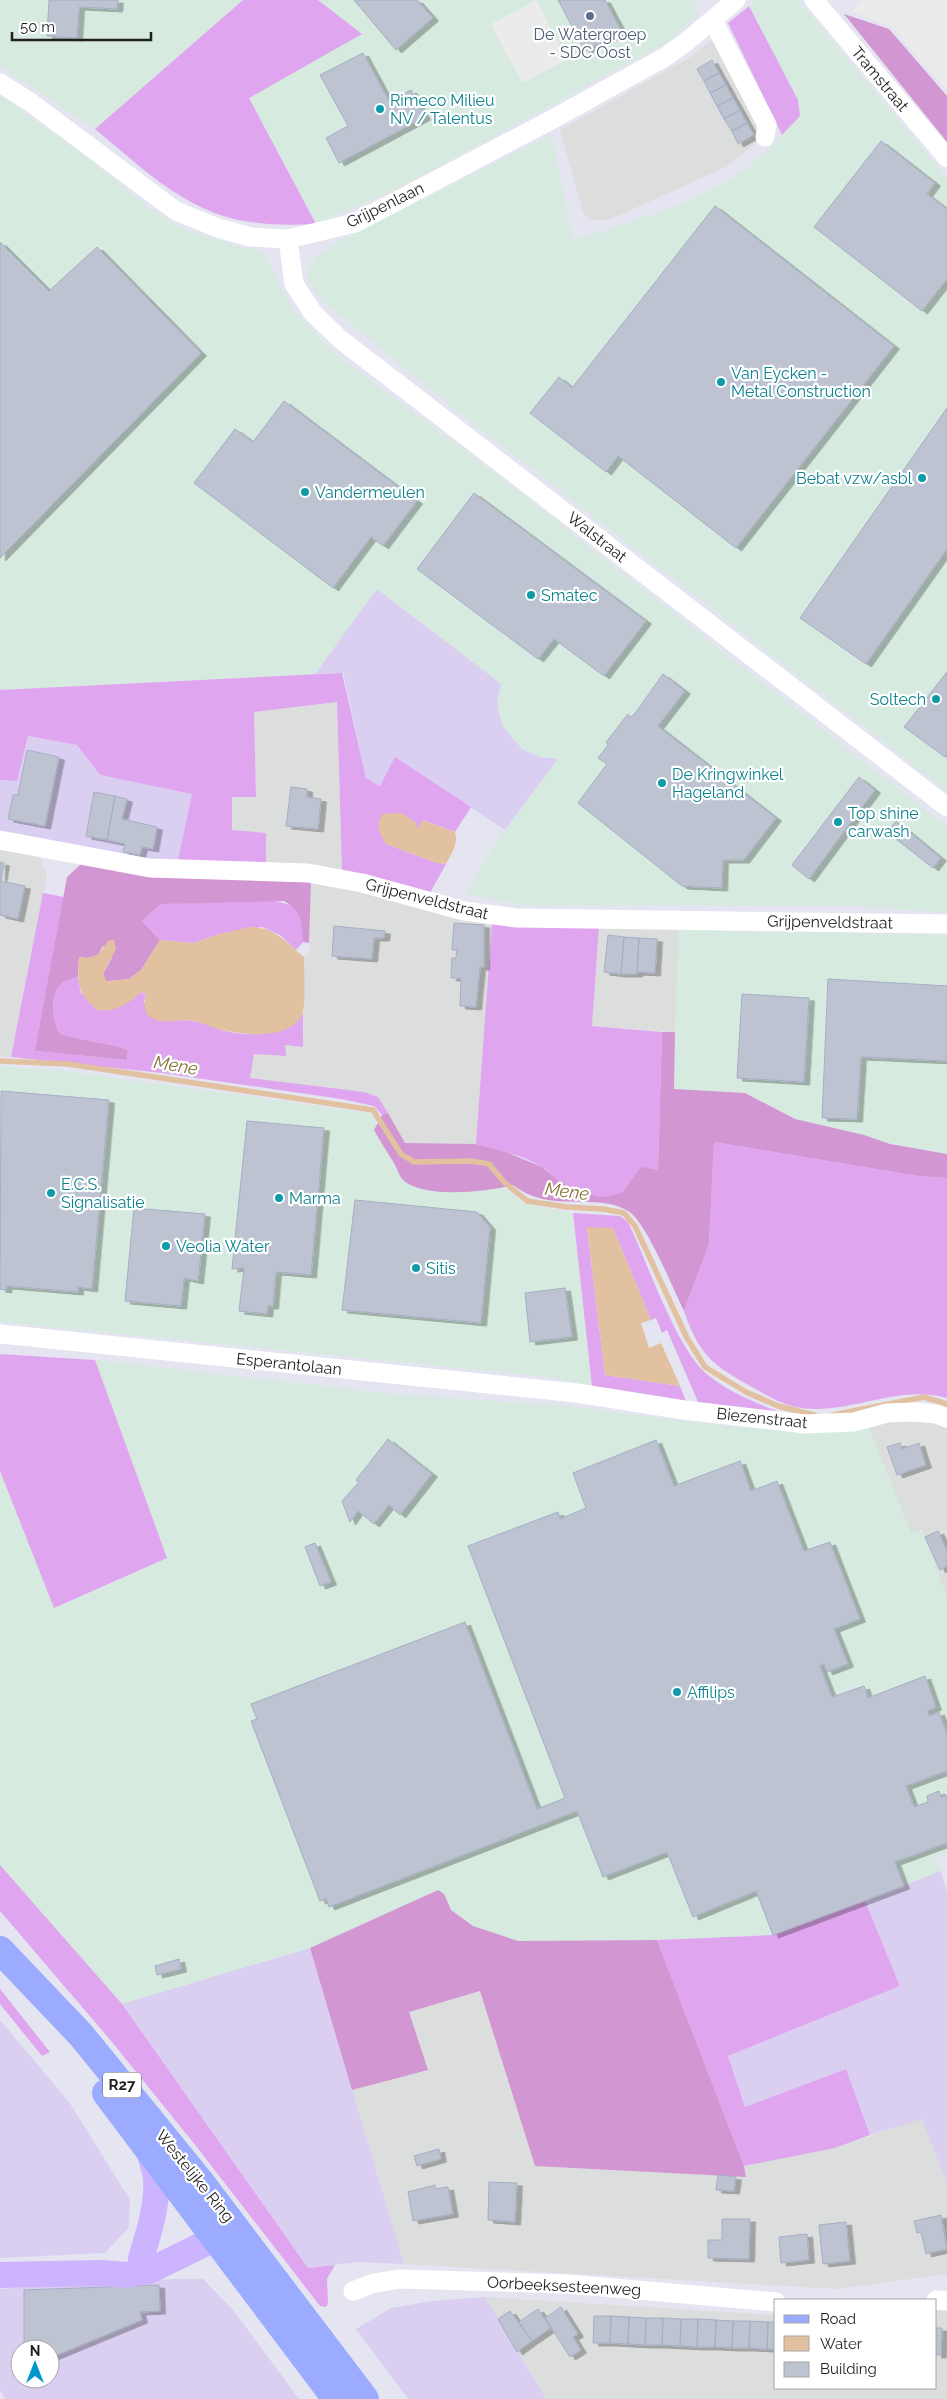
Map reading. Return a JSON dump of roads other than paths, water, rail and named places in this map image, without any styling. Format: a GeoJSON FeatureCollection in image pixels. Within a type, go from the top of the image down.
{"type":"FeatureCollection","features":[{"type":"Feature","properties":{"kind":"main road","name":"Westelijke Ring"},"geometry":{"type":"LineString","coordinates":[[6,1957],[71,2048],[149,2151],[219,2223],[365,2399]]}},
{"type":"Feature","properties":{"kind":"main road","name":"Westelijke Ring"},"geometry":{"type":"LineString","coordinates":[[6,1957],[81,2035],[219,2223],[336,2399]]}},
{"type":"Feature","properties":{"kind":"street","name":"Grijpenlaan"},"geometry":{"type":"LineString","coordinates":[[0,83],[30,102],[176,211],[218,228],[250,237],[288,239],[355,223],[553,119],[665,56],[715,11],[736,0]]}},
{"type":"Feature","properties":{"kind":"street","name":"Tramstraat"},"geometry":{"type":"LineString","coordinates":[[814,0],[947,158]]}},
{"type":"Feature","properties":{"kind":"street"},"geometry":{"type":"LineString","coordinates":[[715,11],[767,125],[765,136]]}},
{"type":"Feature","properties":{"kind":"street","name":"Walstraat"},"geometry":{"type":"LineString","coordinates":[[288,239],[294,284],[314,313],[340,339],[947,807]]}},
{"type":"Feature","properties":{"kind":"street","name":"Grijpenveldstraat"},"geometry":{"type":"LineString","coordinates":[[0,840],[150,868],[308,873],[362,883],[464,911],[517,918],[947,924]]}},
{"type":"Feature","properties":{"kind":"street","name":"Esperantolaan"},"geometry":{"type":"LineString","coordinates":[[0,1334],[577,1393]]}},
{"type":"Feature","properties":{"kind":"street","name":"Biezenstraat"},"geometry":{"type":"LineString","coordinates":[[577,1393],[684,1410],[805,1424],[854,1422],[896,1413],[936,1414],[947,1418]]}},
{"type":"Feature","properties":{"kind":"street"},"geometry":{"type":"LineString","coordinates":[[141,2258],[149,2232],[156,2191],[156,2177],[149,2151]]}},
{"type":"Feature","properties":{"kind":"street"},"geometry":{"type":"LineString","coordinates":[[102,2273],[141,2258],[219,2223]]}},
{"type":"Feature","properties":{"kind":"street"},"geometry":{"type":"LineString","coordinates":[[0,2276],[102,2273],[126,2275],[149,2271],[219,2223]]}},
{"type":"Feature","properties":{"kind":"street","name":"Oorbeeksesteenweg"},"geometry":{"type":"LineString","coordinates":[[353,2291],[374,2283],[400,2279],[568,2284],[774,2302]]}},
{"type":"Feature","properties":{"kind":"water"},"geometry":{"type":"Polygon","coordinates":[[[402,813],[415,822],[419,829],[422,820],[455,832],[455,845],[446,864],[437,863],[386,844],[378,826],[380,818],[383,814],[402,813]]]}},
{"type":"Feature","properties":{"kind":"water"},"geometry":{"type":"Polygon","coordinates":[[[249,927],[266,929],[273,932],[304,957],[302,1015],[296,1023],[279,1032],[246,1034],[223,1030],[189,1020],[159,1021],[147,1014],[145,1006],[146,994],[141,992],[121,1007],[110,1010],[97,1010],[85,998],[82,992],[78,974],[79,957],[87,958],[98,955],[109,940],[114,940],[116,949],[103,973],[106,981],[129,979],[141,970],[160,940],[194,943],[249,927]]]}},
{"type":"Feature","properties":{"kind":"water"},"geometry":{"type":"Polygon","coordinates":[[[587,1227],[613,1228],[651,1320],[641,1323],[649,1348],[661,1343],[680,1386],[605,1375],[587,1227]]]}},
{"type":"Feature","properties":{"kind":"waterway","name":"Mene"},"geometry":{"type":"LineString","coordinates":[[0,1061],[68,1064],[373,1110],[401,1154],[414,1162],[471,1161],[489,1164],[504,1182],[527,1201],[624,1213],[635,1226],[687,1338],[705,1367],[746,1392],[778,1406],[814,1415]]}},
{"type":"Feature","properties":{"kind":"waterway","name":"Mene"},"geometry":{"type":"LineString","coordinates":[[833,1415],[924,1397],[947,1404]]}},
{"type":"Feature","properties":{"kind":"place","name":"De Watergroep - SDC Oost"},"geometry":{"type":"Point","coordinates":[590,16]}},
{"type":"Feature","properties":{"kind":"place","name":"Rimeco Milieu NV / Talentus"},"geometry":{"type":"Point","coordinates":[380,109]}},
{"type":"Feature","properties":{"kind":"place","name":"Van Eycken - Metal Construction"},"geometry":{"type":"Point","coordinates":[721,382]}},
{"type":"Feature","properties":{"kind":"place","name":"Bebat vzw/asbl"},"geometry":{"type":"Point","coordinates":[922,478]}},
{"type":"Feature","properties":{"kind":"place","name":"Vandermeulen"},"geometry":{"type":"Point","coordinates":[305,492]}},
{"type":"Feature","properties":{"kind":"place","name":"Smatec"},"geometry":{"type":"Point","coordinates":[531,595]}},
{"type":"Feature","properties":{"kind":"place","name":"Soltech"},"geometry":{"type":"Point","coordinates":[936,699]}},
{"type":"Feature","properties":{"kind":"place","name":"De Kringwinkel Hageland"},"geometry":{"type":"Point","coordinates":[662,783]}},
{"type":"Feature","properties":{"kind":"place","name":"Top shine carwash"},"geometry":{"type":"Point","coordinates":[838,822]}},
{"type":"Feature","properties":{"kind":"place","name":"E.C.S. Signalisatie"},"geometry":{"type":"Point","coordinates":[51,1193]}},
{"type":"Feature","properties":{"kind":"place","name":"Marma"},"geometry":{"type":"Point","coordinates":[279,1198]}},
{"type":"Feature","properties":{"kind":"place","name":"Veolia Water"},"geometry":{"type":"Point","coordinates":[166,1246]}},
{"type":"Feature","properties":{"kind":"place","name":"Sitis"},"geometry":{"type":"Point","coordinates":[416,1268]}},
{"type":"Feature","properties":{"kind":"place","name":"Affilips"},"geometry":{"type":"Point","coordinates":[677,1692]}}]}
